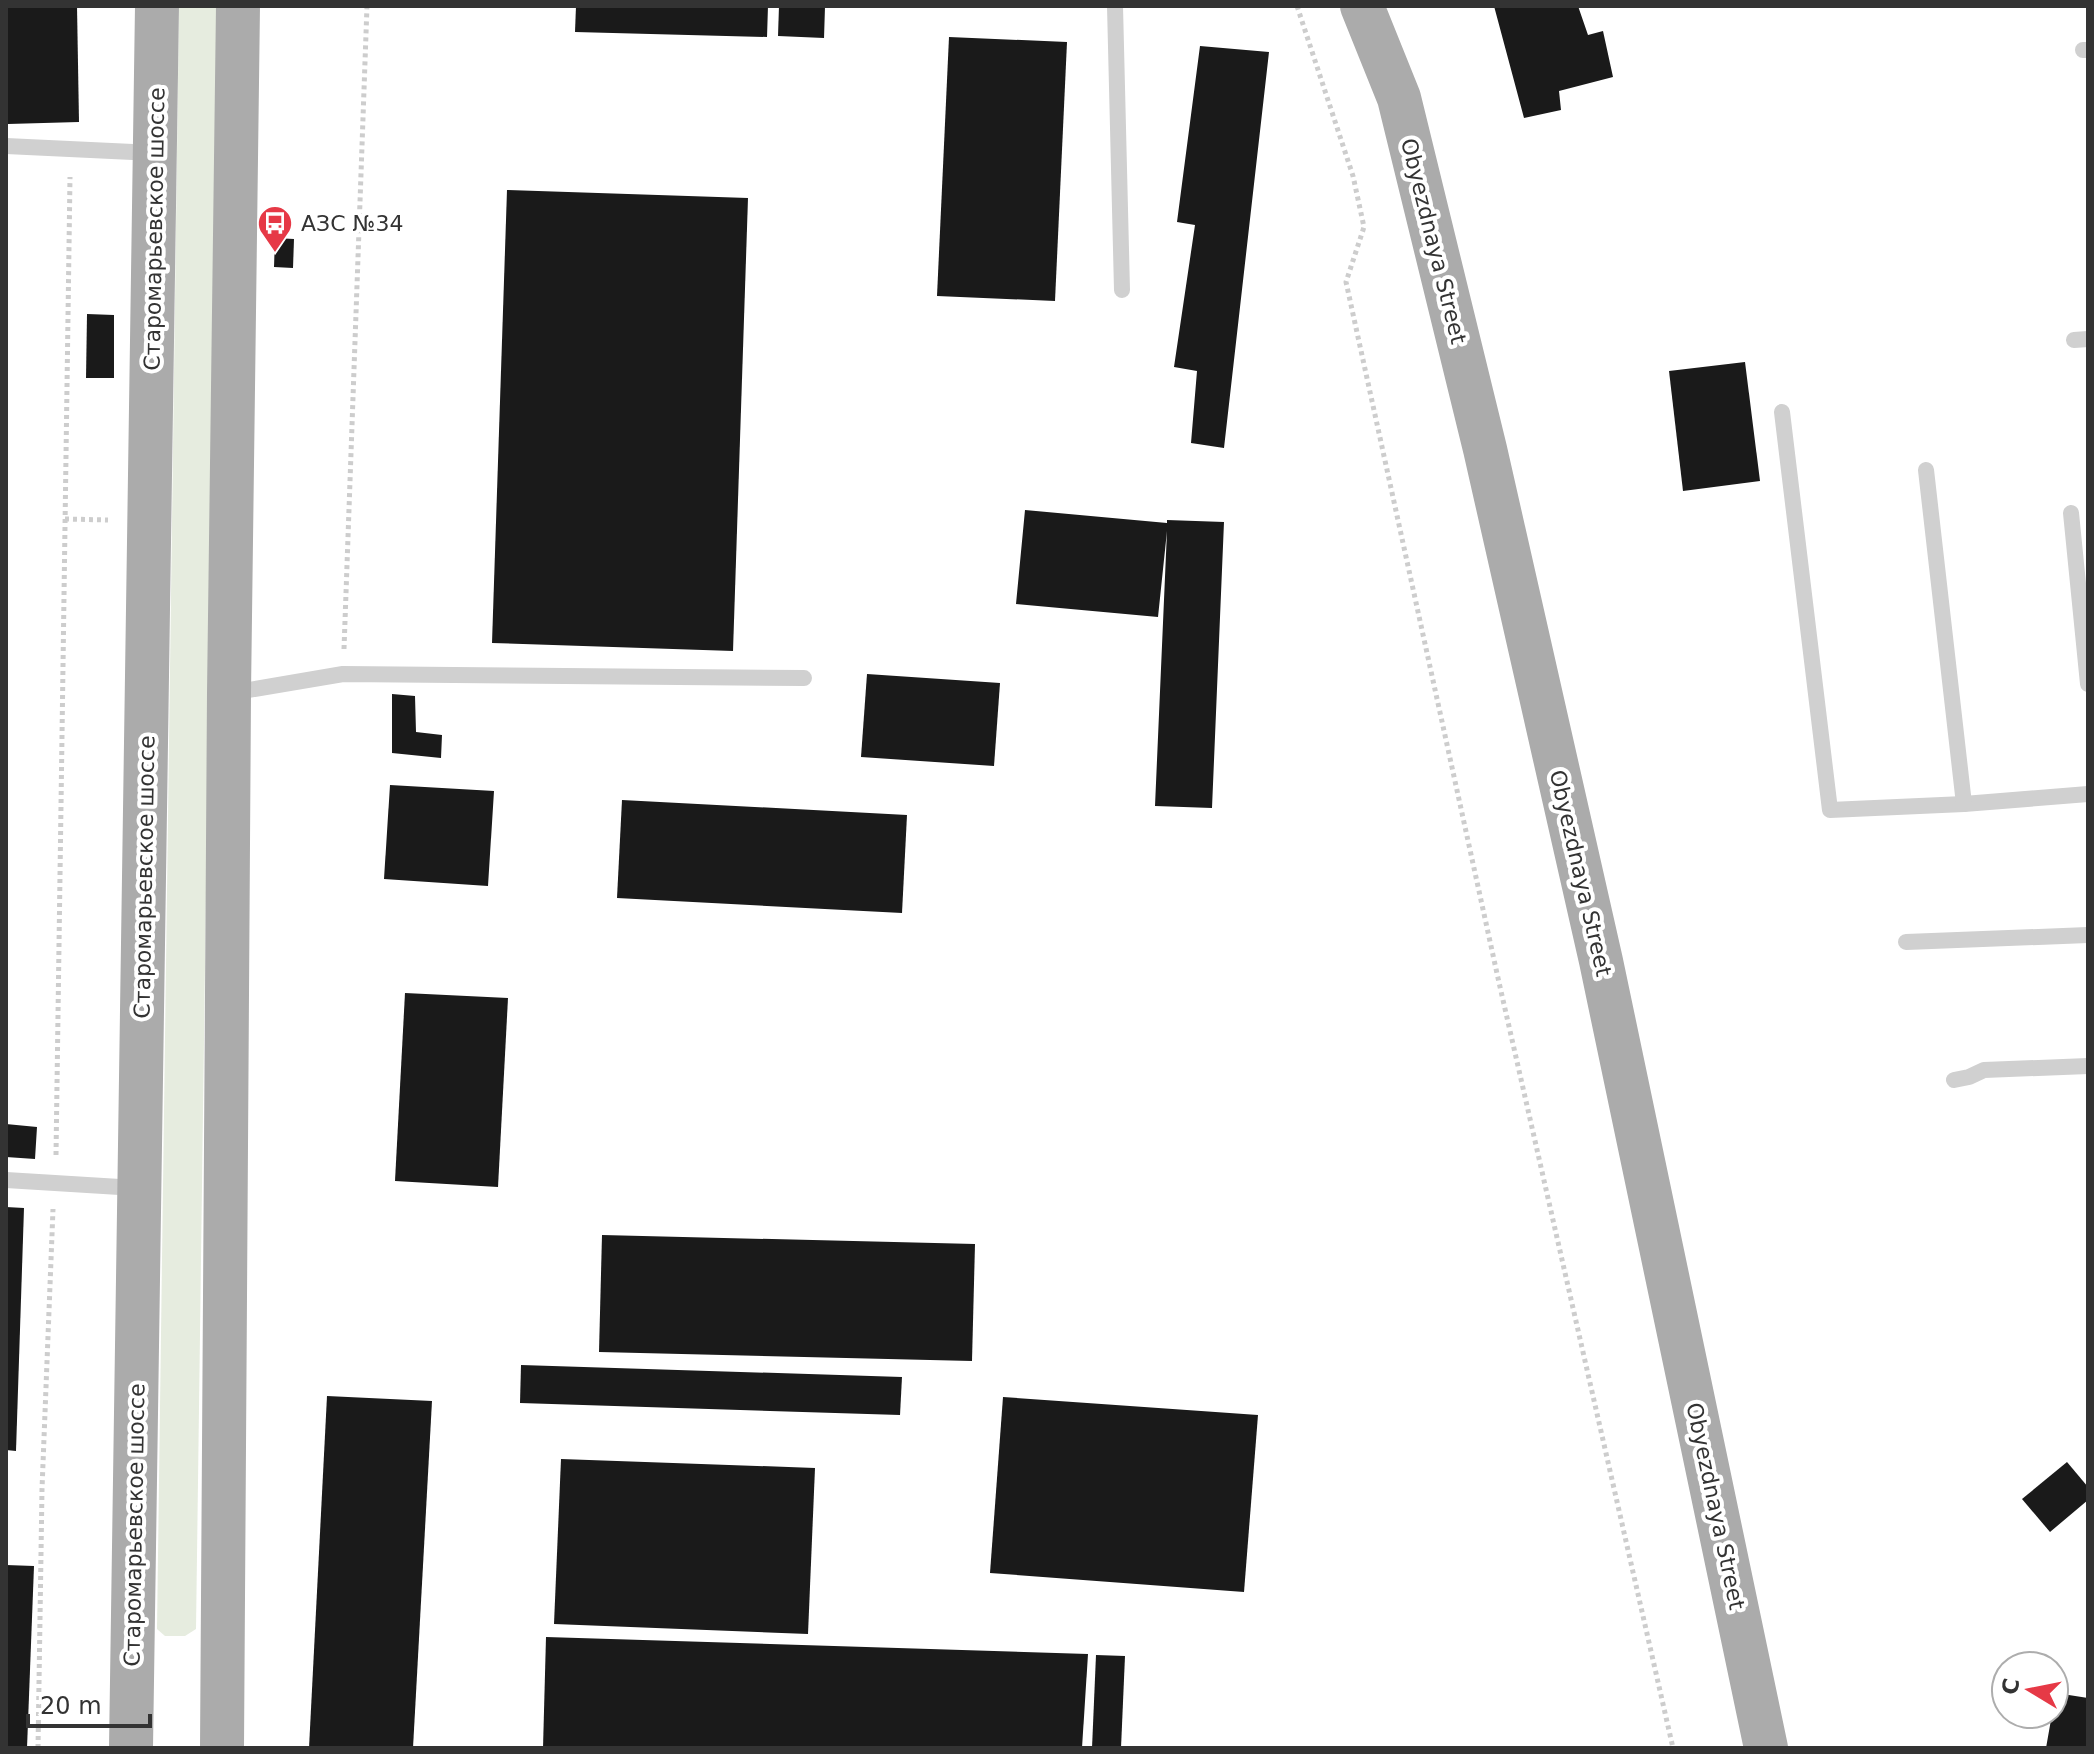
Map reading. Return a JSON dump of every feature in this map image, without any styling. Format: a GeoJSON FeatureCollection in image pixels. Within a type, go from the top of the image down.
{"type":"FeatureCollection","features":[{"type":"Feature","properties":{"kind":"main road","name":"Старомарьевское шоссе"},"geometry":{"type":"LineString","coordinates":[[131,1748],[157,6]]}},
{"type":"Feature","properties":{"kind":"main road"},"geometry":{"type":"LineString","coordinates":[[222,1748],[229,693],[238,6]]}},
{"type":"Feature","properties":{"kind":"main road","name":"Obyezdnaya Street"},"geometry":{"type":"LineString","coordinates":[[1362,6],[1399,98],[1485,449],[1601,961],[1766,1748]]}},
{"type":"Feature","properties":{"kind":"lane"},"geometry":{"type":"LineString","coordinates":[[1115,6],[1122,290]]}},
{"type":"Feature","properties":{"kind":"lane"},"geometry":{"type":"LineString","coordinates":[[6,146],[155,153]]}},
{"type":"Feature","properties":{"kind":"lane"},"geometry":{"type":"LineString","coordinates":[[1782,412],[1830,810],[2088,794]]}},
{"type":"Feature","properties":{"kind":"lane"},"geometry":{"type":"LineString","coordinates":[[1926,470],[1964,804]]}},
{"type":"Feature","properties":{"kind":"lane"},"geometry":{"type":"LineString","coordinates":[[2071,513],[2088,684]]}},
{"type":"Feature","properties":{"kind":"lane"},"geometry":{"type":"LineString","coordinates":[[229,693],[343,674],[804,678]]}},
{"type":"Feature","properties":{"kind":"lane"},"geometry":{"type":"LineString","coordinates":[[1906,942],[2088,935]]}},
{"type":"Feature","properties":{"kind":"lane"},"geometry":{"type":"LineString","coordinates":[[1954,1080],[1984,1070],[2088,1066]]}},
{"type":"Feature","properties":{"kind":"lane"},"geometry":{"type":"LineString","coordinates":[[6,1180],[139,1188]]}},
{"type":"Feature","properties":{"kind":"path"},"geometry":{"type":"LineString","coordinates":[[343,674],[367,6]]}},
{"type":"Feature","properties":{"kind":"path"},"geometry":{"type":"LineString","coordinates":[[1297,6],[1353,176],[1364,227],[1346,282],[1498,978],[1673,1748]]}},
{"type":"Feature","properties":{"kind":"path"},"geometry":{"type":"LineString","coordinates":[[38,1748],[42,1489],[54,1183],[71,150]]}},
{"type":"Feature","properties":{"kind":"shaded area"},"geometry":{"type":"Polygon","coordinates":[[[179,6],[218,6],[196,1629],[185,1636],[165,1636],[157,1629],[179,6]]]}},
{"type":"Feature","properties":{"kind":"building"},"geometry":{"type":"Polygon","coordinates":[[[6,6],[77,6],[79,122],[8,124],[6,6]]]}},
{"type":"Feature","properties":{"kind":"building"},"geometry":{"type":"Polygon","coordinates":[[[576,6],[768,6],[767,37],[575,32],[576,6]]]}},
{"type":"Feature","properties":{"kind":"building"},"geometry":{"type":"Polygon","coordinates":[[[779,6],[825,6],[824,38],[778,36],[779,6]]]}},
{"type":"Feature","properties":{"kind":"building"},"geometry":{"type":"Polygon","coordinates":[[[1494,6],[1578,6],[1588,35],[1603,31],[1613,77],[1559,91],[1561,110],[1524,118],[1494,6]]]}},
{"type":"Feature","properties":{"kind":"building"},"geometry":{"type":"Polygon","coordinates":[[[949,37],[1067,42],[1055,301],[937,296],[949,37]]]}},
{"type":"Feature","properties":{"kind":"building"},"geometry":{"type":"Polygon","coordinates":[[[1200,46],[1269,52],[1224,448],[1191,443],[1197,371],[1174,367],[1195,225],[1177,222],[1200,46]]]}},
{"type":"Feature","properties":{"kind":"building"},"geometry":{"type":"Polygon","coordinates":[[[507,190],[748,198],[733,651],[492,643],[507,190]]]}},
{"type":"Feature","properties":{"kind":"building"},"geometry":{"type":"Polygon","coordinates":[[[275,238],[294,239],[293,268],[274,267],[275,238]]]}},
{"type":"Feature","properties":{"kind":"building"},"geometry":{"type":"Polygon","coordinates":[[[87,314],[114,315],[114,378],[86,378],[87,314]]]}},
{"type":"Feature","properties":{"kind":"building"},"geometry":{"type":"Polygon","coordinates":[[[1745,362],[1760,481],[1683,491],[1669,371],[1745,362]]]}},
{"type":"Feature","properties":{"kind":"building"},"geometry":{"type":"Polygon","coordinates":[[[1025,510],[1167,523],[1167,520],[1224,522],[1212,808],[1155,806],[1167,531],[1158,617],[1016,604],[1025,510]]]}},
{"type":"Feature","properties":{"kind":"building"},"geometry":{"type":"Polygon","coordinates":[[[867,674],[1000,683],[994,766],[861,757],[867,674]]]}},
{"type":"Feature","properties":{"kind":"building"},"geometry":{"type":"Polygon","coordinates":[[[392,694],[415,696],[416,732],[442,735],[441,758],[392,753],[392,694]]]}},
{"type":"Feature","properties":{"kind":"building"},"geometry":{"type":"Polygon","coordinates":[[[390,785],[494,791],[488,886],[384,879],[390,785]]]}},
{"type":"Feature","properties":{"kind":"building"},"geometry":{"type":"Polygon","coordinates":[[[622,800],[907,815],[902,913],[617,898],[622,800]]]}},
{"type":"Feature","properties":{"kind":"building"},"geometry":{"type":"Polygon","coordinates":[[[405,993],[508,998],[498,1187],[395,1181],[405,993]]]}},
{"type":"Feature","properties":{"kind":"building"},"geometry":{"type":"Polygon","coordinates":[[[6,1124],[37,1127],[35,1159],[6,1157],[6,1124]]]}},
{"type":"Feature","properties":{"kind":"building"},"geometry":{"type":"Polygon","coordinates":[[[6,1207],[24,1208],[16,1451],[6,1450],[6,1207]]]}},
{"type":"Feature","properties":{"kind":"building"},"geometry":{"type":"Polygon","coordinates":[[[602,1235],[975,1244],[972,1361],[599,1352],[602,1235]]]}},
{"type":"Feature","properties":{"kind":"building"},"geometry":{"type":"Polygon","coordinates":[[[521,1365],[902,1377],[900,1415],[520,1403],[521,1365]]]}},
{"type":"Feature","properties":{"kind":"building"},"geometry":{"type":"Polygon","coordinates":[[[327,1396],[432,1401],[413,1748],[309,1748],[327,1396]]]}},
{"type":"Feature","properties":{"kind":"building"},"geometry":{"type":"Polygon","coordinates":[[[1003,1397],[1258,1415],[1244,1592],[990,1573],[1003,1397]]]}},
{"type":"Feature","properties":{"kind":"building"},"geometry":{"type":"Polygon","coordinates":[[[561,1459],[815,1468],[808,1634],[554,1624],[561,1459]]]}},
{"type":"Feature","properties":{"kind":"building"},"geometry":{"type":"Polygon","coordinates":[[[2067,1462],[2088,1487],[2088,1500],[2050,1532],[2022,1499],[2067,1462]]]}},
{"type":"Feature","properties":{"kind":"building"},"geometry":{"type":"Polygon","coordinates":[[[6,1565],[34,1566],[27,1748],[6,1748],[6,1565]]]}},
{"type":"Feature","properties":{"kind":"building"},"geometry":{"type":"Polygon","coordinates":[[[546,1637],[1088,1654],[1082,1748],[543,1748],[546,1637]]]}},
{"type":"Feature","properties":{"kind":"building"},"geometry":{"type":"Polygon","coordinates":[[[1096,1655],[1125,1656],[1121,1748],[1092,1748],[1096,1655]]]}},
{"type":"Feature","properties":{"kind":"building"},"geometry":{"type":"Polygon","coordinates":[[[2070,1695],[2088,1698],[2088,1748],[2046,1748],[2049,1730],[2070,1730],[2070,1695]]]}},
{"type":"Feature","properties":{"kind":"place","name":"АЗС №34"},"geometry":{"type":"Point","coordinates":[275,254]}}]}
